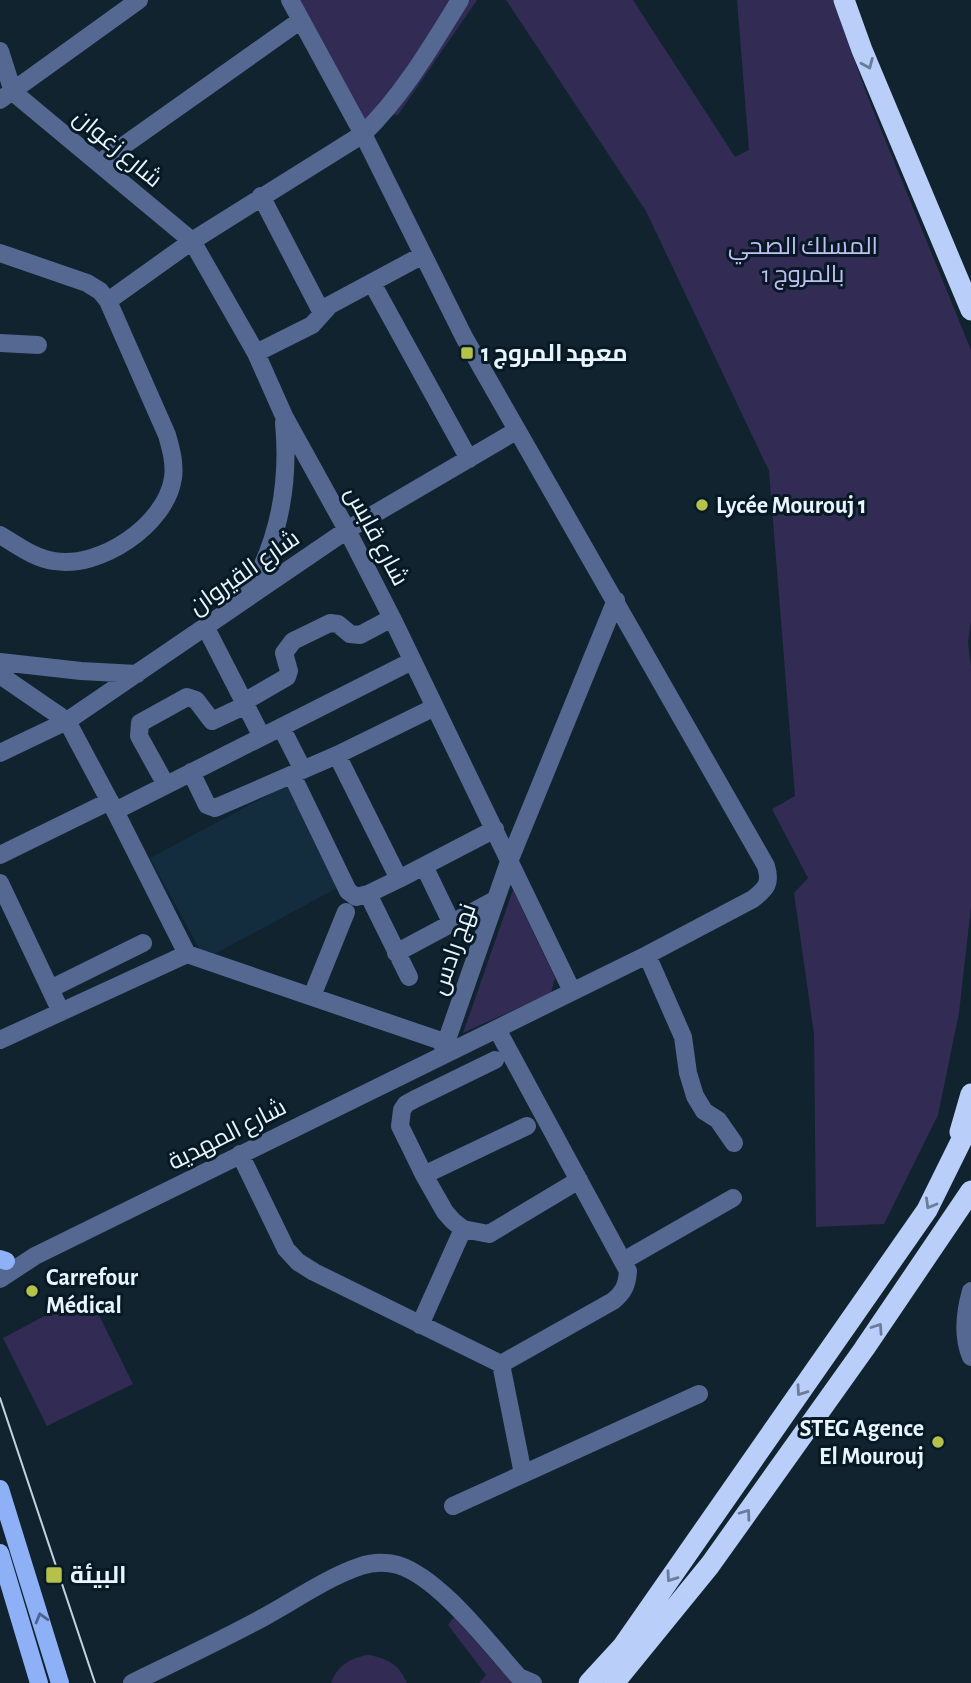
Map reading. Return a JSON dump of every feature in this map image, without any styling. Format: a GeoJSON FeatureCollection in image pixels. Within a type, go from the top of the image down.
{"type":"FeatureCollection","features":[{"type":"Feature","properties":{"kind":"highway"},"geometry":{"type":"LineString","coordinates":[[844,0],[867,62],[971,310]]}},
{"type":"Feature","properties":{"kind":"highway"},"geometry":{"type":"LineString","coordinates":[[953,1158],[971,1094]]}},
{"type":"Feature","properties":{"kind":"highway"},"geometry":{"type":"LineString","coordinates":[[589,1683],[623,1646],[927,1210],[971,1121]]}},
{"type":"Feature","properties":{"kind":"highway"},"geometry":{"type":"LineString","coordinates":[[614,1683],[710,1565],[864,1349],[971,1191]]}},
{"type":"Feature","properties":{"kind":"main road"},"geometry":{"type":"LineString","coordinates":[[0,1489],[61,1683]]}},
{"type":"Feature","properties":{"kind":"main road"},"geometry":{"type":"LineString","coordinates":[[0,1553],[39,1683]]}},
{"type":"Feature","properties":{"kind":"street"},"geometry":{"type":"LineString","coordinates":[[290,0],[363,134],[464,337],[616,600]]}},
{"type":"Feature","properties":{"kind":"street"},"geometry":{"type":"LineString","coordinates":[[108,301],[192,241],[363,134],[400,92],[460,0]]}},
{"type":"Feature","properties":{"kind":"street"},"geometry":{"type":"LineString","coordinates":[[0,51],[6,96],[130,3]]}},
{"type":"Feature","properties":{"kind":"street"},"geometry":{"type":"LineString","coordinates":[[99,163],[301,20]]}},
{"type":"Feature","properties":{"kind":"street","name":"شارع زغوان"},"geometry":{"type":"LineString","coordinates":[[6,96],[99,163],[192,241]]}},
{"type":"Feature","properties":{"kind":"street"},"geometry":{"type":"LineString","coordinates":[[261,196],[321,313]]}},
{"type":"Feature","properties":{"kind":"street","name":"شارع قابس"},"geometry":{"type":"LineString","coordinates":[[192,241],[256,353],[284,416],[392,618],[572,991]]}},
{"type":"Feature","properties":{"kind":"street"},"geometry":{"type":"LineString","coordinates":[[0,253],[100,291],[108,301],[167,435],[173,457],[173,477],[166,498],[154,519],[139,533],[93,559],[52,561],[0,535]]}},
{"type":"Feature","properties":{"kind":"street"},"geometry":{"type":"LineString","coordinates":[[256,353],[312,325],[330,305],[423,255]]}},
{"type":"Feature","properties":{"kind":"street"},"geometry":{"type":"LineString","coordinates":[[372,282],[468,459]]}},
{"type":"Feature","properties":{"kind":"street"},"geometry":{"type":"LineString","coordinates":[[0,343],[38,345]]}},
{"type":"Feature","properties":{"kind":"street"},"geometry":{"type":"LineString","coordinates":[[242,603],[268,555],[285,492],[287,454],[284,416]]}},
{"type":"Feature","properties":{"kind":"street","name":"شارع القيروان"},"geometry":{"type":"LineString","coordinates":[[0,753],[66,721],[347,530],[516,430]]}},
{"type":"Feature","properties":{"kind":"street","name":"نهج رادس"},"geometry":{"type":"LineString","coordinates":[[444,1049],[510,859],[616,600]]}},
{"type":"Feature","properties":{"kind":"street","name":"شارع المهدية"},"geometry":{"type":"LineString","coordinates":[[35,1256],[144,1204],[444,1049],[497,1029],[647,955],[753,899],[766,889],[769,878],[766,866],[616,600]]}},
{"type":"Feature","properties":{"kind":"street"},"geometry":{"type":"LineString","coordinates":[[166,785],[139,736],[140,723],[187,697],[196,700],[212,721],[287,677],[289,671],[284,653],[293,640],[330,623],[338,624],[350,634],[360,635],[392,618]]}},
{"type":"Feature","properties":{"kind":"street"},"geometry":{"type":"LineString","coordinates":[[206,628],[262,737]]}},
{"type":"Feature","properties":{"kind":"street"},"geometry":{"type":"LineString","coordinates":[[0,855],[166,785],[412,661]]}},
{"type":"Feature","properties":{"kind":"street"},"geometry":{"type":"LineString","coordinates":[[0,662],[137,674]]}},
{"type":"Feature","properties":{"kind":"street"},"geometry":{"type":"LineString","coordinates":[[0,675],[66,721],[113,806],[187,954]]}},
{"type":"Feature","properties":{"kind":"street"},"geometry":{"type":"LineString","coordinates":[[191,772],[207,805],[215,808],[337,755],[435,707]]}},
{"type":"Feature","properties":{"kind":"street"},"geometry":{"type":"LineString","coordinates":[[281,727],[297,773],[348,891],[356,897],[399,879],[495,829]]}},
{"type":"Feature","properties":{"kind":"street"},"geometry":{"type":"LineString","coordinates":[[337,755],[399,879]]}},
{"type":"Feature","properties":{"kind":"street"},"geometry":{"type":"LineString","coordinates":[[424,866],[452,924]]}},
{"type":"Feature","properties":{"kind":"street"},"geometry":{"type":"LineString","coordinates":[[0,883],[61,1012]]}},
{"type":"Feature","properties":{"kind":"street"},"geometry":{"type":"LineString","coordinates":[[368,894],[409,977]]}},
{"type":"Feature","properties":{"kind":"street"},"geometry":{"type":"LineString","coordinates":[[397,953],[495,900]]}},
{"type":"Feature","properties":{"kind":"street"},"geometry":{"type":"LineString","coordinates":[[312,996],[346,912]]}},
{"type":"Feature","properties":{"kind":"street"},"geometry":{"type":"LineString","coordinates":[[50,989],[143,943]]}},
{"type":"Feature","properties":{"kind":"street"},"geometry":{"type":"LineString","coordinates":[[0,1040],[187,954],[312,996],[444,1049]]}},
{"type":"Feature","properties":{"kind":"street"},"geometry":{"type":"LineString","coordinates":[[647,955],[683,1037],[688,1073],[695,1096],[704,1111],[718,1120],[734,1143]]}},
{"type":"Feature","properties":{"kind":"street"},"geometry":{"type":"LineString","coordinates":[[497,1029],[628,1271],[627,1283],[622,1293],[501,1364]]}},
{"type":"Feature","properties":{"kind":"street"},"geometry":{"type":"LineString","coordinates":[[495,1060],[415,1099],[402,1110],[400,1126],[444,1212],[463,1229],[479,1234],[496,1231],[579,1180]]}},
{"type":"Feature","properties":{"kind":"street"},"geometry":{"type":"LineString","coordinates":[[424,1175],[527,1126]]}},
{"type":"Feature","properties":{"kind":"street"},"geometry":{"type":"LineString","coordinates":[[240,1154],[286,1249],[298,1262],[501,1364]]}},
{"type":"Feature","properties":{"kind":"street"},"geometry":{"type":"LineString","coordinates":[[623,1261],[733,1198]]}},
{"type":"Feature","properties":{"kind":"street"},"geometry":{"type":"LineString","coordinates":[[420,1325],[463,1229]]}},
{"type":"Feature","properties":{"kind":"street"},"geometry":{"type":"LineString","coordinates":[[2,1261],[35,1256]]}},
{"type":"Feature","properties":{"kind":"street"},"geometry":{"type":"LineString","coordinates":[[0,1279],[35,1256]]}},
{"type":"Feature","properties":{"kind":"street"},"geometry":{"type":"LineString","coordinates":[[971,1291],[966,1307],[965,1329],[971,1357]]}},
{"type":"Feature","properties":{"kind":"street"},"geometry":{"type":"LineString","coordinates":[[501,1364],[523,1474]]}},
{"type":"Feature","properties":{"kind":"street"},"geometry":{"type":"LineString","coordinates":[[453,1506],[699,1394]]}},
{"type":"Feature","properties":{"kind":"street"},"geometry":{"type":"LineString","coordinates":[[132,1683],[223,1639],[335,1578],[362,1566],[380,1562],[398,1565],[416,1573],[449,1600],[524,1681]]}},
{"type":"Feature","properties":{"kind":"shaded area"},"geometry":{"type":"Polygon","coordinates":[[[289,784],[343,885],[205,959],[150,858],[289,784]]]}},
{"type":"Feature","properties":{"kind":"green space"},"geometry":{"type":"Polygon","coordinates":[[[289,0],[477,0],[398,115],[381,113],[364,129],[289,0]]]}},
{"type":"Feature","properties":{"kind":"green space","name":"المسلك الصحي بالمروج 1"},"geometry":{"type":"Polygon","coordinates":[[[506,0],[633,0],[735,157],[749,150],[737,0],[833,0],[867,95],[971,350],[971,621],[968,642],[971,667],[971,907],[959,1013],[938,1115],[884,1224],[816,1227],[814,1034],[794,893],[808,878],[772,809],[795,796],[769,471],[646,211],[506,0]]]}},
{"type":"Feature","properties":{"kind":"green space"},"geometry":{"type":"Polygon","coordinates":[[[513,890],[555,978],[551,993],[463,1033],[513,890]]]}},
{"type":"Feature","properties":{"kind":"green space"},"geometry":{"type":"Polygon","coordinates":[[[88,1293],[133,1384],[47,1426],[3,1338],[88,1293]]]}},
{"type":"Feature","properties":{"kind":"green space"},"geometry":{"type":"Polygon","coordinates":[[[454,1617],[512,1683],[479,1683],[486,1675],[448,1625],[454,1617]]]}},
{"type":"Feature","properties":{"kind":"green space"},"geometry":{"type":"Polygon","coordinates":[[[368,1655],[392,1663],[401,1671],[407,1683],[331,1683],[345,1663],[368,1655]]]}},
{"type":"Feature","properties":{"kind":"tram line"},"geometry":{"type":"LineString","coordinates":[[0,1398],[95,1683]]}},
{"type":"Feature","properties":{"kind":"place","name":"معهد المروج 1"},"geometry":{"type":"Point","coordinates":[467,353]}},
{"type":"Feature","properties":{"kind":"place","name":"Lycée Mourouj 1"},"geometry":{"type":"Point","coordinates":[702,505]}},
{"type":"Feature","properties":{"kind":"place","name":"Carrefour Médical"},"geometry":{"type":"Point","coordinates":[32,1291]}},
{"type":"Feature","properties":{"kind":"place","name":"STEG Agence El Mourouj"},"geometry":{"type":"Point","coordinates":[938,1442]}},
{"type":"Feature","properties":{"kind":"place","name":"البيئة"},"geometry":{"type":"Point","coordinates":[54,1575]}}]}
